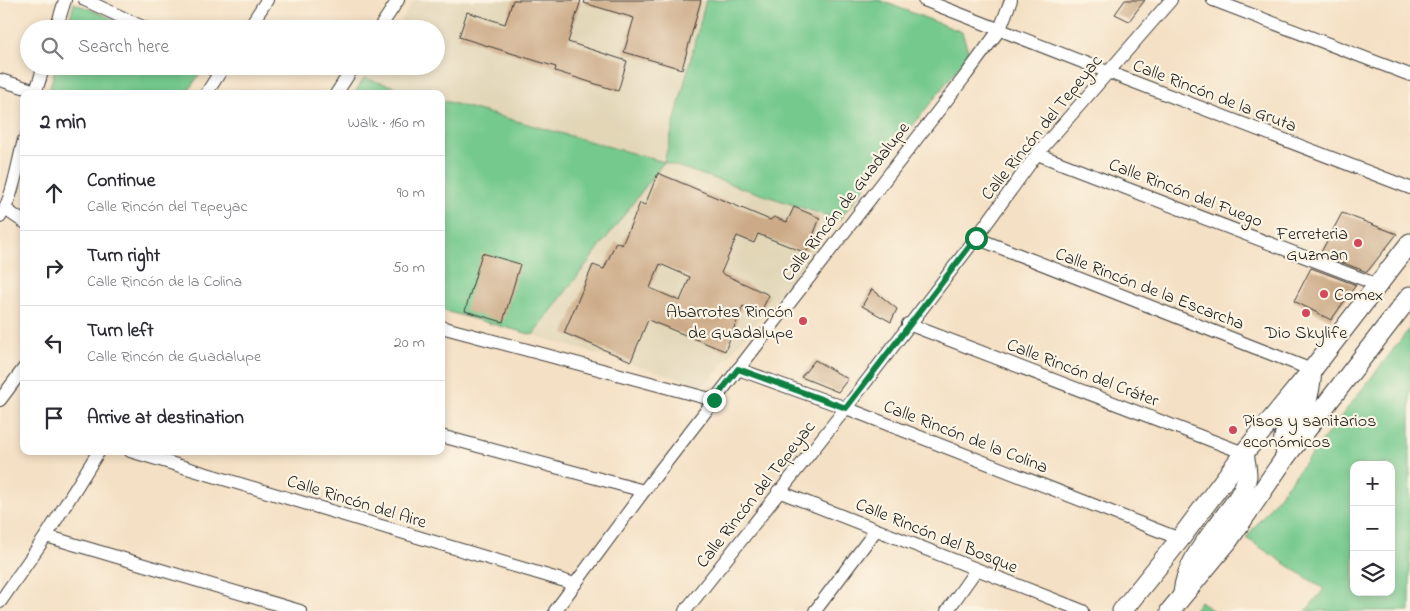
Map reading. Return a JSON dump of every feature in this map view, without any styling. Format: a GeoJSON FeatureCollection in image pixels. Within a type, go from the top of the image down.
{"type":"FeatureCollection","features":[{"type":"Feature","properties":{"kind":"main road"},"geometry":{"type":"LineString","coordinates":[[1122,611],[1410,243]]}},
{"type":"Feature","properties":{"kind":"main road"},"geometry":{"type":"LineString","coordinates":[[1170,611],[1228,541],[1287,455],[1410,296]]}},
{"type":"Feature","properties":{"kind":"main road"},"geometry":{"type":"LineString","coordinates":[[1287,455],[1283,439],[1285,433],[1306,405],[1312,370]]}},
{"type":"Feature","properties":{"kind":"main road"},"geometry":{"type":"LineString","coordinates":[[1183,595],[1184,581],[1190,566],[1237,500],[1245,483],[1247,476],[1244,453]]}},
{"type":"Feature","properties":{"kind":"street"},"geometry":{"type":"LineString","coordinates":[[59,20],[65,0]]}},
{"type":"Feature","properties":{"kind":"street"},"geometry":{"type":"LineString","coordinates":[[85,0],[128,20]]}},
{"type":"Feature","properties":{"kind":"street"},"geometry":{"type":"LineString","coordinates":[[254,20],[267,0]]}},
{"type":"Feature","properties":{"kind":"street"},"geometry":{"type":"LineString","coordinates":[[385,20],[398,0]]}},
{"type":"Feature","properties":{"kind":"street","name":"Calle Rincón de la Gruta"},"geometry":{"type":"LineString","coordinates":[[924,0],[1410,188]]}},
{"type":"Feature","properties":{"kind":"street","name":"Calle Rincón de Guadalupe"},"geometry":{"type":"LineString","coordinates":[[555,611],[644,490],[1000,29],[1011,0]]}},
{"type":"Feature","properties":{"kind":"street","name":"Calle Rincón del Tepeyac"},"geometry":{"type":"LineString","coordinates":[[684,611],[846,408],[908,324],[976,238],[1037,154],[1171,0]]}},
{"type":"Feature","properties":{"kind":"street"},"geometry":{"type":"LineString","coordinates":[[1213,0],[1410,75]]}},
{"type":"Feature","properties":{"kind":"street"},"geometry":{"type":"LineString","coordinates":[[37,90],[41,75]]}},
{"type":"Feature","properties":{"kind":"street"},"geometry":{"type":"LineString","coordinates":[[208,90],[214,75]]}},
{"type":"Feature","properties":{"kind":"street"},"geometry":{"type":"LineString","coordinates":[[339,90],[348,75]]}},
{"type":"Feature","properties":{"kind":"street"},"geometry":{"type":"LineString","coordinates":[[0,80],[30,90]]}},
{"type":"Feature","properties":{"kind":"street"},"geometry":{"type":"LineString","coordinates":[[20,151],[6,188],[2,213],[20,220]]}},
{"type":"Feature","properties":{"kind":"street","name":"Calle Rincón del Fuego"},"geometry":{"type":"LineString","coordinates":[[1037,154],[1378,285]]}},
{"type":"Feature","properties":{"kind":"street","name":"Calle Rincón de la Escarcha"},"geometry":{"type":"LineString","coordinates":[[976,238],[1312,370]]}},
{"type":"Feature","properties":{"kind":"street","name":"Calle Rincón del Cráter"},"geometry":{"type":"LineString","coordinates":[[908,324],[1244,453]]}},
{"type":"Feature","properties":{"kind":"street"},"geometry":{"type":"LineString","coordinates":[[445,328],[714,400]]}},
{"type":"Feature","properties":{"kind":"street","name":"Calle Rincón de la Colina"},"geometry":{"type":"LineString","coordinates":[[738,369],[846,408],[1180,539]]}},
{"type":"Feature","properties":{"kind":"street"},"geometry":{"type":"LineString","coordinates":[[0,400],[20,373]]}},
{"type":"Feature","properties":{"kind":"street"},"geometry":{"type":"LineString","coordinates":[[445,437],[644,490]]}},
{"type":"Feature","properties":{"kind":"street"},"geometry":{"type":"LineString","coordinates":[[0,602],[46,536],[97,455]]}},
{"type":"Feature","properties":{"kind":"street","name":"Calle Rincón del Aire"},"geometry":{"type":"LineString","coordinates":[[143,455],[574,584]]}},
{"type":"Feature","properties":{"kind":"street","name":"Calle Rincón del Bosque"},"geometry":{"type":"LineString","coordinates":[[778,491],[1083,611]]}},
{"type":"Feature","properties":{"kind":"street"},"geometry":{"type":"LineString","coordinates":[[815,611],[876,530]]}},
{"type":"Feature","properties":{"kind":"street"},"geometry":{"type":"LineString","coordinates":[[46,536],[300,611]]}},
{"type":"Feature","properties":{"kind":"street"},"geometry":{"type":"LineString","coordinates":[[947,611],[976,570]]}},
{"type":"Feature","properties":{"kind":"shaded area"},"geometry":{"type":"Polygon","coordinates":[[[414,0],[706,0],[664,162],[445,101],[445,90],[407,90],[364,78],[366,75],[445,75],[445,20],[402,20],[414,0]]]}},
{"type":"Feature","properties":{"kind":"shaded area"},"geometry":{"type":"Polygon","coordinates":[[[664,162],[839,220],[705,386],[533,335],[664,162]]]}},
{"type":"Feature","properties":{"kind":"green space"},"geometry":{"type":"Polygon","coordinates":[[[706,0],[879,0],[962,32],[969,54],[839,220],[664,162],[706,0]]]}},
{"type":"Feature","properties":{"kind":"green space"},"geometry":{"type":"Polygon","coordinates":[[[74,3],[114,20],[69,20],[74,3]]]}},
{"type":"Feature","properties":{"kind":"green space"},"geometry":{"type":"Polygon","coordinates":[[[53,75],[199,75],[189,90],[49,90],[53,75]]]}},
{"type":"Feature","properties":{"kind":"green space"},"geometry":{"type":"Polygon","coordinates":[[[364,78],[407,90],[356,90],[364,78]]]}},
{"type":"Feature","properties":{"kind":"green space"},"geometry":{"type":"Polygon","coordinates":[[[445,101],[664,162],[533,335],[445,311],[445,101]]]}},
{"type":"Feature","properties":{"kind":"green space"},"geometry":{"type":"Polygon","coordinates":[[[1410,328],[1410,611],[1306,611],[1324,589],[1246,538],[1410,328]]]}},
{"type":"Feature","properties":{"kind":"green space"},"geometry":{"type":"Polygon","coordinates":[[[1200,601],[1213,611],[1193,611],[1200,601]]]}},
{"type":"Feature","properties":{"kind":"building"},"geometry":{"type":"Polygon","coordinates":[[[513,0],[581,0],[568,42],[627,61],[618,91],[555,71],[556,67],[459,37],[467,12],[505,24],[513,0]]]}},
{"type":"Feature","properties":{"kind":"building"},"geometry":{"type":"Polygon","coordinates":[[[585,0],[701,0],[682,69],[624,52],[634,18],[584,3],[585,0]]]}},
{"type":"Feature","properties":{"kind":"building"},"geometry":{"type":"Polygon","coordinates":[[[1125,0],[1145,0],[1129,21],[1115,14],[1125,0]]]}},
{"type":"Feature","properties":{"kind":"building"},"geometry":{"type":"Polygon","coordinates":[[[658,173],[770,220],[774,217],[787,222],[794,207],[820,218],[806,253],[758,234],[754,243],[737,236],[721,273],[769,295],[760,314],[743,306],[725,351],[648,320],[631,361],[564,333],[593,265],[604,269],[616,242],[622,245],[640,203],[645,205],[658,173]],[[660,264],[650,288],[680,301],[690,277],[660,264]]]}},
{"type":"Feature","properties":{"kind":"building","name":"Ferreteria Guzman"},"geometry":{"type":"Polygon","coordinates":[[[1342,213],[1397,234],[1367,272],[1320,254],[1342,213]]]}},
{"type":"Feature","properties":{"kind":"building"},"geometry":{"type":"Polygon","coordinates":[[[482,253],[520,264],[503,322],[465,311],[482,253]]]}},
{"type":"Feature","properties":{"kind":"building","name":"Comex"},"geometry":{"type":"Polygon","coordinates":[[[1311,268],[1356,285],[1331,320],[1294,301],[1311,268]]]}},
{"type":"Feature","properties":{"kind":"building"},"geometry":{"type":"Polygon","coordinates":[[[872,289],[897,309],[891,322],[862,306],[872,289]]]}},
{"type":"Feature","properties":{"kind":"building"},"geometry":{"type":"Polygon","coordinates":[[[815,360],[848,379],[838,392],[801,377],[815,360]]]}},
{"type":"Feature","properties":{"kind":"place","name":"Ferreteria Guzman"},"geometry":{"type":"Point","coordinates":[1358,243]}},
{"type":"Feature","properties":{"kind":"place","name":"Comex"},"geometry":{"type":"Point","coordinates":[1324,294]}},
{"type":"Feature","properties":{"kind":"place","name":"Dio Skylife"},"geometry":{"type":"Point","coordinates":[1306,313]}},
{"type":"Feature","properties":{"kind":"place","name":"Abarrotes Rincón de Guadalupe"},"geometry":{"type":"Point","coordinates":[803,321]}},
{"type":"Feature","properties":{"kind":"place","name":"Pisos y sanitarios económicos"},"geometry":{"type":"Point","coordinates":[1233,430]}},
{"type":"Feature","properties":{"kind":"route"},"geometry":{"type":"LineString","coordinates":[[714,400],[738,369],[846,408],[908,324],[976,238]]}}]}
